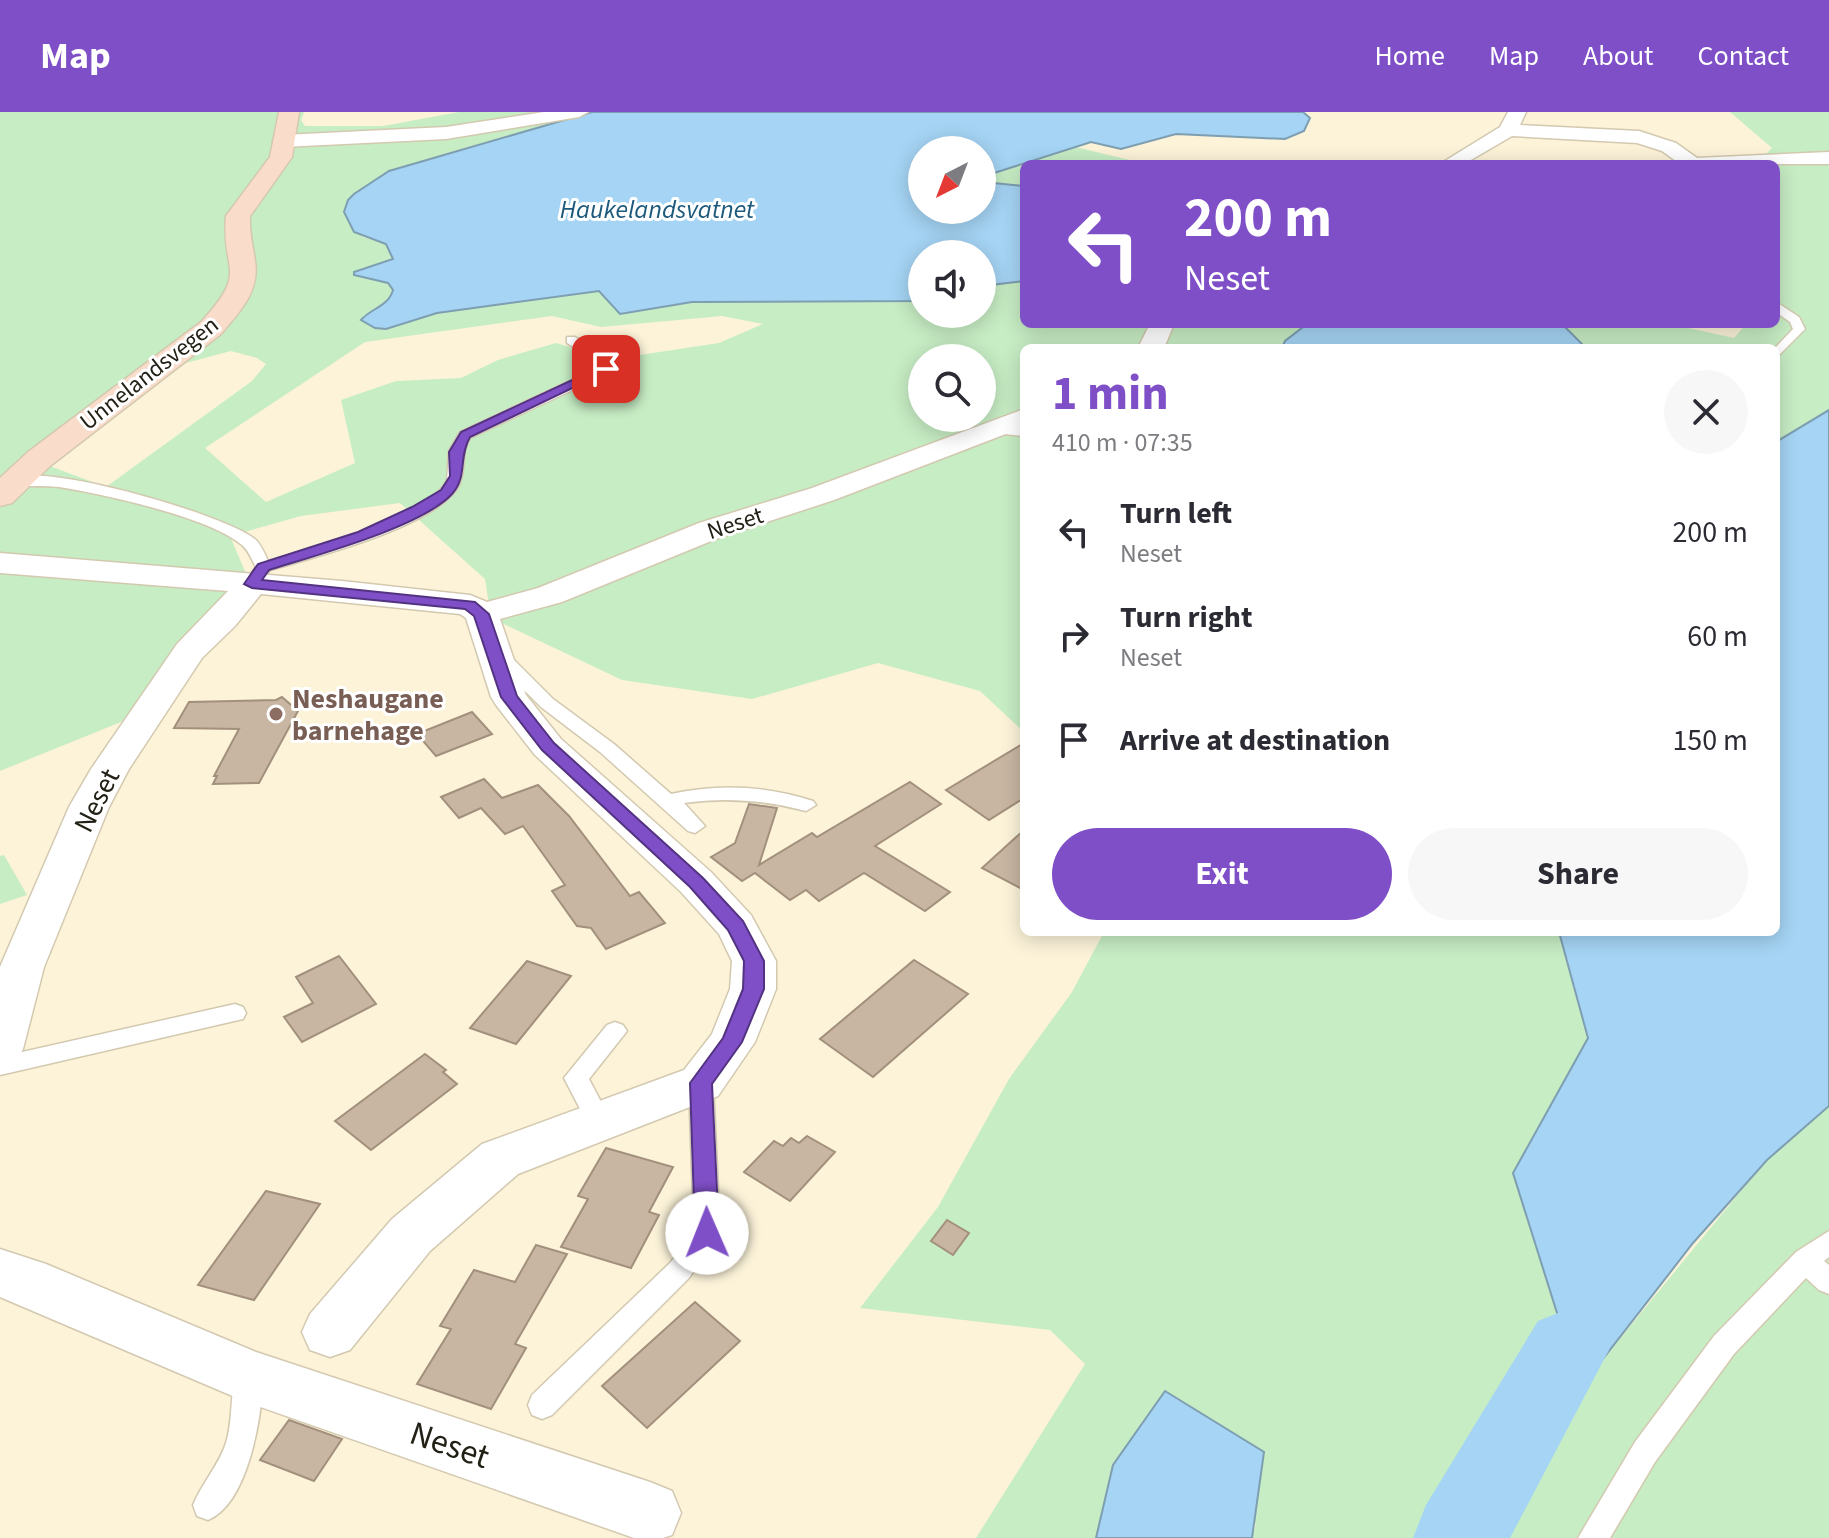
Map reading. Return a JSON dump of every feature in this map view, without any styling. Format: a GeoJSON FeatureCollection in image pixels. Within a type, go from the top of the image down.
{"type":"FeatureCollection","features":[{"type":"Feature","properties":{"kind":"main road","name":"Unnelandsvegen"},"geometry":{"type":"LineString","coordinates":[[9,488],[39,459],[211,328],[230,308],[244,275],[236,226],[238,216],[281,157],[289,112]]}},
{"type":"Feature","properties":{"kind":"street"},"geometry":{"type":"LineString","coordinates":[[283,141],[446,133],[579,112]]}},
{"type":"Feature","properties":{"kind":"street"},"geometry":{"type":"LineString","coordinates":[[1457,160],[1508,130],[1517,112]]}},
{"type":"Feature","properties":{"kind":"street"},"geometry":{"type":"LineString","coordinates":[[1508,130],[1639,137],[1669,147],[1687,160]]}},
{"type":"Feature","properties":{"kind":"street"},"geometry":{"type":"LineString","coordinates":[[1780,160],[1829,158]]}},
{"type":"Feature","properties":{"kind":"street","name":"Neset"},"geometry":{"type":"LineString","coordinates":[[996,427],[1020,418]]}},
{"type":"Feature","properties":{"kind":"street","name":"Neset"},"geometry":{"type":"LineString","coordinates":[[486,630],[550,595],[710,530],[823,494],[981,432]]}},
{"type":"Feature","properties":{"kind":"street"},"geometry":{"type":"LineString","coordinates":[[0,563],[258,575],[470,605],[486,630],[509,697],[548,747],[696,882],[736,926],[754,961],[753,989],[732,1042],[701,1083],[500,1159],[411,1235],[330,1332]]}},
{"type":"Feature","properties":{"kind":"street","name":"Neset"},"geometry":{"type":"LineString","coordinates":[[0,1049],[22,967],[89,807],[110,769],[189,651],[223,619],[258,575]]}},
{"type":"Feature","properties":{"kind":"street","name":"Neset"},"geometry":{"type":"LineString","coordinates":[[0,1273],[27,1281],[249,1376],[650,1513]]}},
{"type":"Feature","properties":{"kind":"lane"},"geometry":{"type":"LineString","coordinates":[[1780,309],[1795,320],[1799,329],[1780,350]]}},
{"type":"Feature","properties":{"kind":"lane"},"geometry":{"type":"LineString","coordinates":[[9,488],[54,482],[125,494],[220,526],[250,543],[258,575],[363,535],[446,493],[457,476],[455,452],[465,435],[606,369],[607,362],[597,353],[571,340]]}},
{"type":"Feature","properties":{"kind":"lane","name":"Neset"},"geometry":{"type":"LineString","coordinates":[[996,430],[1020,432]]}},
{"type":"Feature","properties":{"kind":"lane"},"geometry":{"type":"LineString","coordinates":[[486,630],[547,703],[607,748],[695,826]]}},
{"type":"Feature","properties":{"kind":"lane"},"geometry":{"type":"LineString","coordinates":[[667,801],[738,793],[780,797],[806,805]]}},
{"type":"Feature","properties":{"kind":"lane"},"geometry":{"type":"LineString","coordinates":[[0,1066],[235,1013]]}},
{"type":"Feature","properties":{"kind":"lane"},"geometry":{"type":"LineString","coordinates":[[599,1121],[576,1078],[615,1031]]}},
{"type":"Feature","properties":{"kind":"lane"},"geometry":{"type":"LineString","coordinates":[[542,1405],[680,1270],[707,1233],[701,1083]]}},
{"type":"Feature","properties":{"kind":"lane"},"geometry":{"type":"LineString","coordinates":[[1593,1538],[1645,1452],[1724,1345],[1805,1260],[1829,1242]]}},
{"type":"Feature","properties":{"kind":"lane"},"geometry":{"type":"LineString","coordinates":[[1805,1260],[1829,1282]]}},
{"type":"Feature","properties":{"kind":"lane"},"geometry":{"type":"LineString","coordinates":[[208,1505],[241,1449],[247,1419],[249,1376]]}},
{"type":"Feature","properties":{"kind":"green space"},"geometry":{"type":"Polygon","coordinates":[[[0,112],[304,112],[301,120],[305,126],[383,126],[459,112],[592,112],[389,171],[348,200],[363,237],[386,244],[393,259],[363,268],[361,278],[383,281],[393,290],[383,305],[363,316],[386,329],[437,313],[599,291],[620,314],[692,302],[908,301],[908,328],[996,328],[996,284],[1020,281],[1020,328],[1302,328],[1284,344],[1020,344],[1020,728],[980,691],[878,663],[752,699],[622,680],[491,618],[485,579],[400,503],[301,516],[230,536],[252,588],[121,722],[0,771],[0,112]],[[552,316],[365,342],[205,448],[266,502],[355,463],[341,400],[396,381],[461,378],[498,360],[556,343],[613,359],[719,343],[763,324],[722,316],[601,327],[552,316]],[[231,351],[182,364],[31,459],[106,487],[252,381],[266,364],[257,358],[231,351]]]}},
{"type":"Feature","properties":{"kind":"green space"},"geometry":{"type":"Polygon","coordinates":[[[1730,112],[1829,112],[1829,410],[1780,440],[1780,344],[1582,344],[1566,328],[1688,328],[1734,338],[1743,328],[1780,328],[1780,160],[1762,158],[1772,148],[1730,112]]]}},
{"type":"Feature","properties":{"kind":"green space"},"geometry":{"type":"Polygon","coordinates":[[[1076,147],[1130,160],[1036,160],[1076,147]]]}},
{"type":"Feature","properties":{"kind":"green space"},"geometry":{"type":"Polygon","coordinates":[[[1020,165],[1020,186],[996,183],[996,173],[1020,165]]]}},
{"type":"Feature","properties":{"kind":"green space"},"geometry":{"type":"Polygon","coordinates":[[[4,855],[27,895],[0,904],[0,856],[4,855]]]}},
{"type":"Feature","properties":{"kind":"green space"},"geometry":{"type":"Polygon","coordinates":[[[1102,936],[1560,936],[1588,1038],[1513,1173],[1595,1369],[1767,1159],[1829,1106],[1829,1538],[1494,1538],[1594,1371],[1551,1399],[1444,1538],[1252,1538],[1256,1524],[1113,1465],[1096,1538],[976,1538],[1085,1364],[1050,1330],[860,1308],[938,1207],[1009,1079],[1072,992],[1102,936]]]}},
{"type":"Feature","properties":{"kind":"water","name":"Haukelandsvatnet"},"geometry":{"type":"Polygon","coordinates":[[[592,112],[1303,112],[1310,118],[1304,131],[1285,139],[1176,134],[1121,149],[1091,142],[1035,160],[1020,160],[1020,165],[996,172],[996,136],[908,136],[908,224],[996,224],[996,183],[1020,186],[1020,281],[996,284],[996,240],[908,240],[908,301],[692,302],[620,314],[599,291],[437,313],[386,329],[375,328],[361,320],[383,304],[393,290],[388,283],[354,275],[354,272],[393,259],[386,244],[354,232],[344,212],[348,200],[389,171],[592,112]]]}},
{"type":"Feature","properties":{"kind":"water"},"geometry":{"type":"Polygon","coordinates":[[[1302,328],[1566,328],[1582,344],[1284,344],[1302,328]]]}},
{"type":"Feature","properties":{"kind":"water"},"geometry":{"type":"Polygon","coordinates":[[[1829,410],[1829,1106],[1767,1160],[1693,1243],[1595,1369],[1568,1348],[1513,1173],[1588,1038],[1560,936],[1780,936],[1780,440],[1829,410]]]}},
{"type":"Feature","properties":{"kind":"water"},"geometry":{"type":"Polygon","coordinates":[[[1165,1391],[1264,1452],[1252,1538],[1096,1538],[1113,1465],[1165,1391]]]}},
{"type":"Feature","properties":{"kind":"building"},"geometry":{"type":"Polygon","coordinates":[[[282,697],[298,711],[259,783],[213,784],[217,776],[214,776],[239,729],[174,728],[189,702],[276,700],[282,697]]]}},
{"type":"Feature","properties":{"kind":"building"},"geometry":{"type":"Polygon","coordinates":[[[472,712],[492,734],[436,756],[417,734],[472,712]]]}},
{"type":"Feature","properties":{"kind":"building"},"geometry":{"type":"Polygon","coordinates":[[[1020,745],[1020,801],[989,820],[946,790],[1020,745]]]}},
{"type":"Feature","properties":{"kind":"building"},"geometry":{"type":"Polygon","coordinates":[[[484,779],[502,798],[538,785],[569,816],[630,896],[639,892],[665,923],[606,949],[591,928],[577,926],[552,891],[565,885],[523,826],[505,834],[481,808],[459,818],[441,797],[484,779]]]}},
{"type":"Feature","properties":{"kind":"building"},"geometry":{"type":"Polygon","coordinates":[[[910,782],[941,804],[875,846],[950,892],[925,911],[864,873],[819,901],[806,890],[790,900],[755,873],[742,881],[711,857],[735,843],[749,804],[777,808],[759,865],[812,833],[817,837],[910,782]]]}},
{"type":"Feature","properties":{"kind":"building"},"geometry":{"type":"Polygon","coordinates":[[[1020,834],[1020,888],[982,868],[1020,834]]]}},
{"type":"Feature","properties":{"kind":"building"},"geometry":{"type":"Polygon","coordinates":[[[339,956],[376,1004],[302,1042],[284,1017],[313,1003],[296,977],[339,956]]]}},
{"type":"Feature","properties":{"kind":"building"},"geometry":{"type":"Polygon","coordinates":[[[914,960],[968,994],[873,1077],[820,1039],[914,960]]]}},
{"type":"Feature","properties":{"kind":"building"},"geometry":{"type":"Polygon","coordinates":[[[527,961],[571,976],[516,1044],[470,1028],[527,961]]]}},
{"type":"Feature","properties":{"kind":"building"},"geometry":{"type":"Polygon","coordinates":[[[425,1054],[446,1070],[443,1072],[457,1084],[371,1150],[335,1121],[425,1054]]]}},
{"type":"Feature","properties":{"kind":"building"},"geometry":{"type":"Polygon","coordinates":[[[807,1136],[835,1152],[790,1201],[744,1172],[774,1141],[783,1146],[791,1138],[799,1143],[807,1136]]]}},
{"type":"Feature","properties":{"kind":"building"},"geometry":{"type":"Polygon","coordinates":[[[606,1148],[673,1167],[649,1212],[659,1215],[631,1268],[561,1247],[588,1199],[578,1196],[606,1148]]]}},
{"type":"Feature","properties":{"kind":"building"},"geometry":{"type":"Polygon","coordinates":[[[266,1191],[320,1204],[254,1300],[198,1285],[266,1191]]]}},
{"type":"Feature","properties":{"kind":"building"},"geometry":{"type":"Polygon","coordinates":[[[947,1220],[969,1233],[953,1255],[931,1241],[947,1220]]]}},
{"type":"Feature","properties":{"kind":"building"},"geometry":{"type":"Polygon","coordinates":[[[536,1245],[567,1254],[515,1344],[526,1348],[491,1409],[417,1384],[451,1329],[440,1326],[474,1270],[515,1282],[536,1245]]]}},
{"type":"Feature","properties":{"kind":"building"},"geometry":{"type":"Polygon","coordinates":[[[695,1302],[740,1341],[647,1428],[602,1386],[695,1302]]]}},
{"type":"Feature","properties":{"kind":"building"},"geometry":{"type":"Polygon","coordinates":[[[289,1420],[342,1439],[314,1481],[260,1460],[289,1420]]]}},
{"type":"Feature","properties":{"kind":"waterway"},"geometry":{"type":"LineString","coordinates":[[1459,1538],[1568,1348]]}},
{"type":"Feature","properties":{"kind":"place","name":"Neshaugane barnehage"},"geometry":{"type":"Point","coordinates":[276,714]}},
{"type":"Feature","properties":{"kind":"route"},"geometry":{"type":"LineString","coordinates":[[606,369],[465,435],[455,452],[457,476],[446,493],[363,535],[264,567],[252,584],[470,605],[481,614],[509,697],[548,747],[696,882],[736,926],[754,961],[753,989],[732,1042],[701,1083],[707,1233]]}}]}
